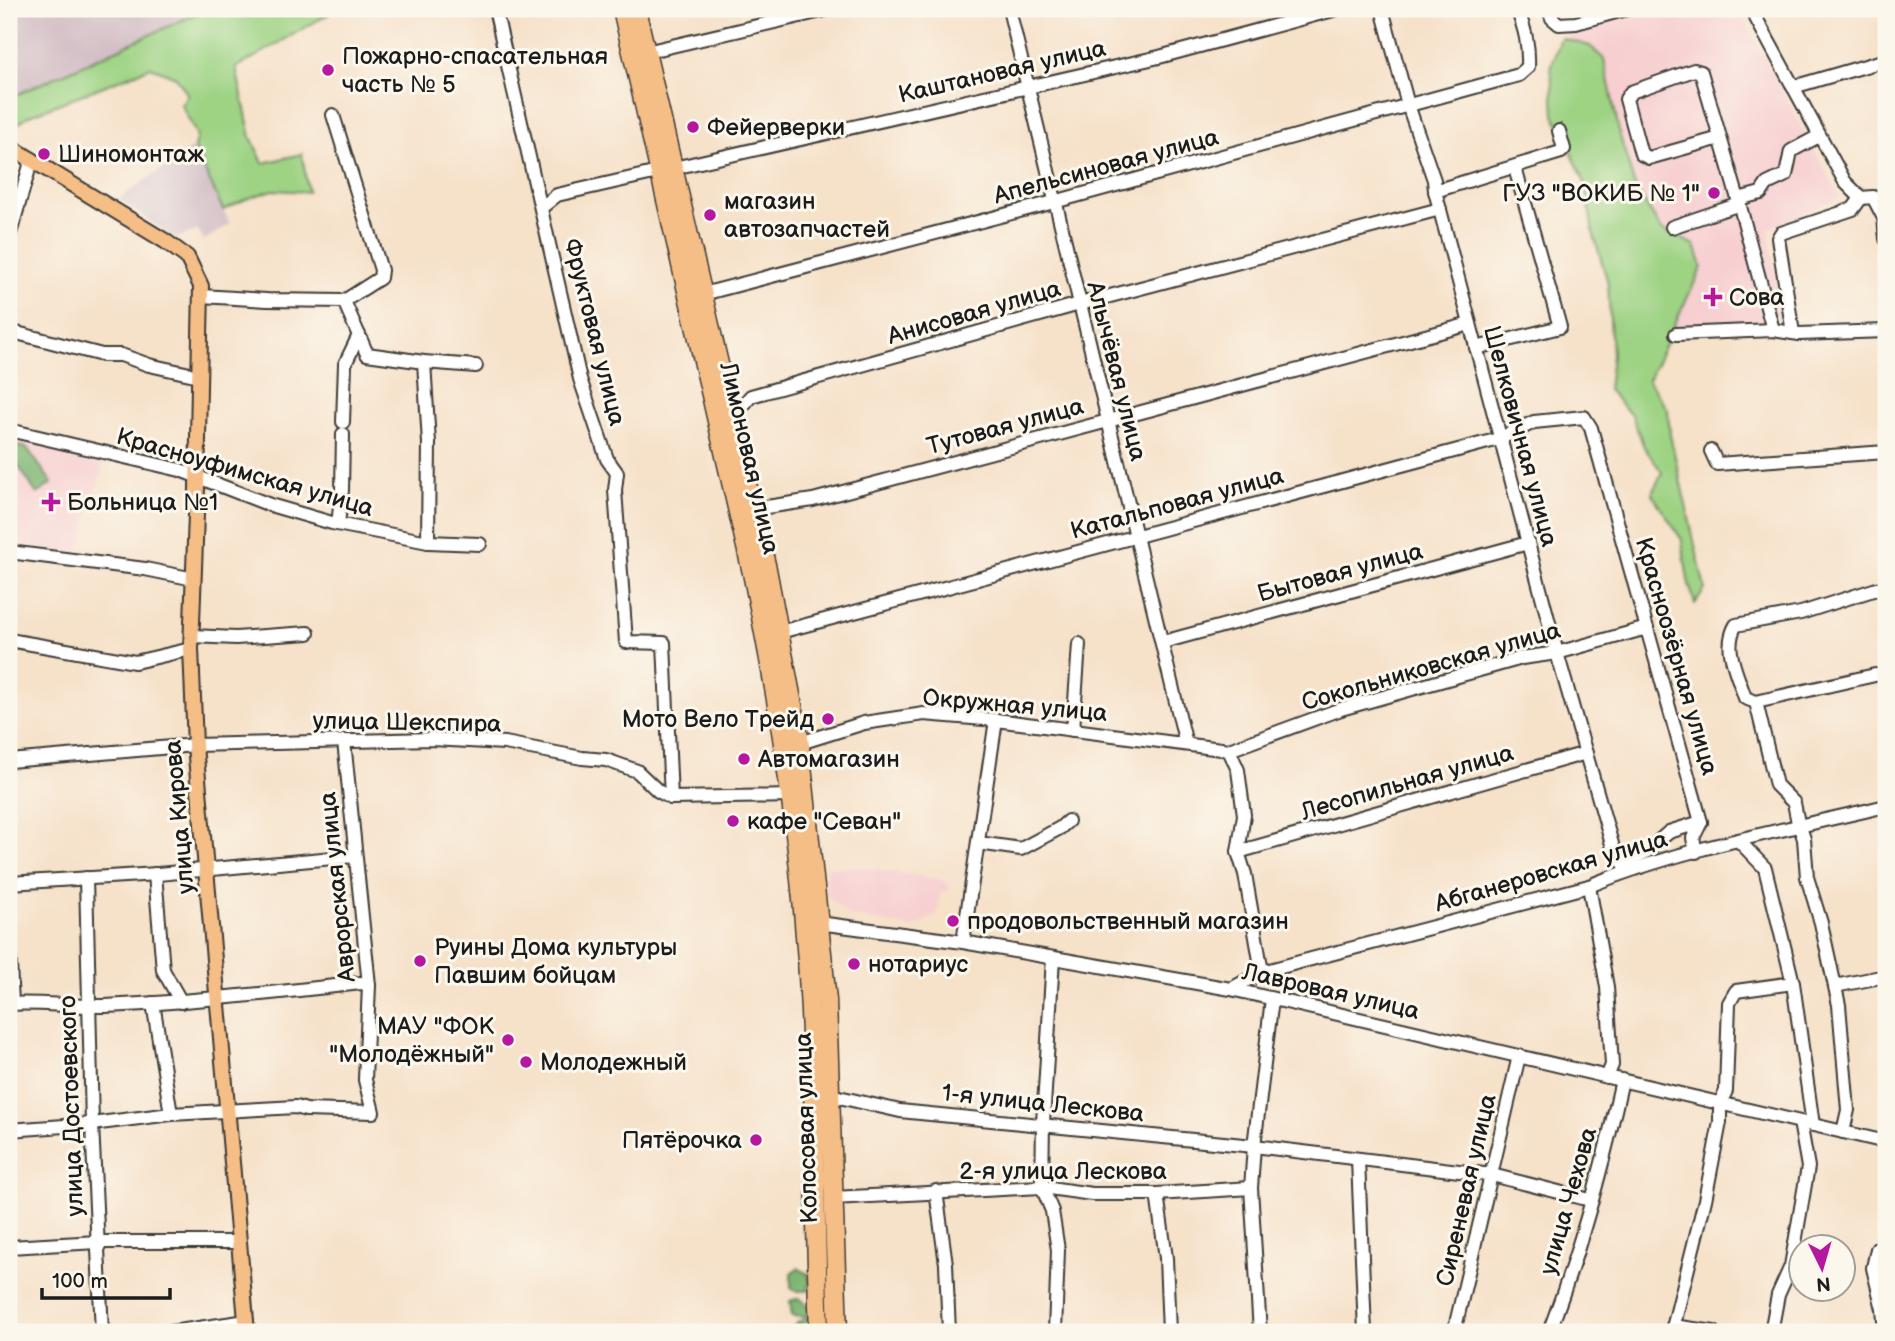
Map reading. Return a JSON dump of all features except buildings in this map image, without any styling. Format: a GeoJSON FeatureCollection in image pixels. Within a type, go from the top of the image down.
{"type":"FeatureCollection","features":[{"type":"Feature","properties":{"kind":"highway","name":"Лимоновая улица"},"geometry":{"type":"LineString","coordinates":[[622,9],[703,294],[780,632],[800,743],[812,922]]}},
{"type":"Feature","properties":{"kind":"highway","name":"Лимоновая улица"},"geometry":{"type":"LineString","coordinates":[[636,9],[666,170],[768,647],[812,922]]}},
{"type":"Feature","properties":{"kind":"highway","name":"Колосовая улица"},"geometry":{"type":"LineString","coordinates":[[812,922],[827,1000],[838,1332]]}},
{"type":"Feature","properties":{"kind":"highway","name":"Колосовая улица"},"geometry":{"type":"LineString","coordinates":[[812,922],[808,963],[819,1332]]}},
{"type":"Feature","properties":{"kind":"main road","name":"улица Кирова"},"geometry":{"type":"LineString","coordinates":[[9,146],[187,257],[201,286],[192,642],[195,745],[247,1326]]}},
{"type":"Feature","properties":{"kind":"street","name":"Фруктовая улица"},"geometry":{"type":"LineString","coordinates":[[495,9],[580,379],[607,459],[617,473],[615,489],[626,642],[664,643],[671,798]]}},
{"type":"Feature","properties":{"kind":"street"},"geometry":{"type":"LineString","coordinates":[[646,52],[830,9]]}},
{"type":"Feature","properties":{"kind":"street","name":"Алычёвая улица"},"geometry":{"type":"LineString","coordinates":[[1009,9],[1163,642],[1185,744]]}},
{"type":"Feature","properties":{"kind":"street","name":"Каштановая улица"},"geometry":{"type":"LineString","coordinates":[[542,207],[557,195],[1159,57],[1337,9]]}},
{"type":"Feature","properties":{"kind":"street","name":"Шелковичная улица"},"geometry":{"type":"LineString","coordinates":[[1382,9],[1408,105],[1434,180],[1499,439],[1557,653],[1614,851],[1626,866]]}},
{"type":"Feature","properties":{"kind":"street","name":"Апельсиновая улица"},"geometry":{"type":"LineString","coordinates":[[703,294],[1054,202],[1519,75],[1528,67],[1529,49],[1526,31],[1517,9]]}},
{"type":"Feature","properties":{"kind":"street"},"geometry":{"type":"LineString","coordinates":[[1551,14],[1559,24],[1576,23],[1627,9]]}},
{"type":"Feature","properties":{"kind":"street"},"geometry":{"type":"LineString","coordinates":[[1751,9],[1845,182],[1873,197],[1884,218],[1886,239]]}},
{"type":"Feature","properties":{"kind":"street"},"geometry":{"type":"LineString","coordinates":[[1793,87],[1886,60]]}},
{"type":"Feature","properties":{"kind":"street"},"geometry":{"type":"LineString","coordinates":[[1720,138],[1649,158],[1641,154],[1626,99],[1631,92],[1694,70],[1700,72],[1720,138],[1739,202],[1773,330]]}},
{"type":"Feature","properties":{"kind":"street"},"geometry":{"type":"LineString","coordinates":[[201,296],[344,301],[377,281],[382,270],[333,115]]}},
{"type":"Feature","properties":{"kind":"street"},"geometry":{"type":"LineString","coordinates":[[1435,191],[1561,152],[1564,149],[1559,131]]}},
{"type":"Feature","properties":{"kind":"street"},"geometry":{"type":"LineString","coordinates":[[1672,227],[1761,193],[1767,184],[1786,175],[1791,151],[1819,136]]}},
{"type":"Feature","properties":{"kind":"street"},"geometry":{"type":"LineString","coordinates":[[9,237],[32,159]]}},
{"type":"Feature","properties":{"kind":"street"},"geometry":{"type":"LineString","coordinates":[[1476,348],[1560,327],[1515,168]]}},
{"type":"Feature","properties":{"kind":"street"},"geometry":{"type":"LineString","coordinates":[[1793,333],[1778,238],[1781,233],[1853,209],[1873,197]]}},
{"type":"Feature","properties":{"kind":"street","name":"Анисовая улица"},"geometry":{"type":"LineString","coordinates":[[732,418],[751,396],[1080,304],[1440,209]]}},
{"type":"Feature","properties":{"kind":"street"},"geometry":{"type":"LineString","coordinates":[[344,301],[367,354],[476,366]]}},
{"type":"Feature","properties":{"kind":"street","name":"Тутовая улица"},"geometry":{"type":"LineString","coordinates":[[753,509],[813,500],[1107,419],[1470,324]]}},
{"type":"Feature","properties":{"kind":"street"},"geometry":{"type":"LineString","coordinates":[[1676,334],[1773,330],[1793,333],[1886,331]]}},
{"type":"Feature","properties":{"kind":"street"},"geometry":{"type":"LineString","coordinates":[[9,331],[102,355],[121,355],[149,365],[199,376]]}},
{"type":"Feature","properties":{"kind":"street"},"geometry":{"type":"LineString","coordinates":[[338,524],[342,490],[345,364],[359,335]]}},
{"type":"Feature","properties":{"kind":"street"},"geometry":{"type":"LineString","coordinates":[[424,362],[429,443],[428,542]]}},
{"type":"Feature","properties":{"kind":"street","name":"Катальповая улица"},"geometry":{"type":"LineString","coordinates":[[780,632],[1499,439],[1534,422],[1584,417]]}},
{"type":"Feature","properties":{"kind":"street","name":"Красноозёрная улица"},"geometry":{"type":"LineString","coordinates":[[1584,417],[1591,428],[1701,822]]}},
{"type":"Feature","properties":{"kind":"street","name":"Красноуфимская улица"},"geometry":{"type":"LineString","coordinates":[[9,430],[180,470],[270,505],[338,524],[428,542],[480,544]]}},
{"type":"Feature","properties":{"kind":"street"},"geometry":{"type":"LineString","coordinates":[[1711,451],[1717,464],[1886,452]]}},
{"type":"Feature","properties":{"kind":"street","name":"Бытовая улица"},"geometry":{"type":"LineString","coordinates":[[1163,642],[1528,542]]}},
{"type":"Feature","properties":{"kind":"street"},"geometry":{"type":"LineString","coordinates":[[9,552],[145,569],[194,579]]}},
{"type":"Feature","properties":{"kind":"street"},"geometry":{"type":"LineString","coordinates":[[1875,676],[1756,702],[1745,698],[1729,648],[1736,625],[1801,613],[1886,586]]}},
{"type":"Feature","properties":{"kind":"street","name":"Сокольниковская улица"},"geometry":{"type":"LineString","coordinates":[[1228,750],[1341,709],[1522,658],[1557,653],[1647,628]]}},
{"type":"Feature","properties":{"kind":"street"},"geometry":{"type":"LineString","coordinates":[[9,640],[135,662],[192,642],[308,634]]}},
{"type":"Feature","properties":{"kind":"street"},"geometry":{"type":"LineString","coordinates":[[1073,730],[1079,645]]}},
{"type":"Feature","properties":{"kind":"street"},"geometry":{"type":"LineString","coordinates":[[1756,702],[1776,785],[1794,803],[1804,839],[1807,877],[1821,923],[1835,986],[1848,1110],[1843,1132]]}},
{"type":"Feature","properties":{"kind":"street","name":"Окружная улица"},"geometry":{"type":"LineString","coordinates":[[800,743],[864,723],[924,715],[996,720],[1228,750]]}},
{"type":"Feature","properties":{"kind":"street"},"geometry":{"type":"LineString","coordinates":[[963,942],[996,720]]}},
{"type":"Feature","properties":{"kind":"street","name":"улица Шекспира"},"geometry":{"type":"LineString","coordinates":[[9,761],[195,745],[432,739],[505,743],[606,760],[637,771],[658,791],[671,798]]}},
{"type":"Feature","properties":{"kind":"street","name":"Аврорская улица"},"geometry":{"type":"LineString","coordinates":[[227,1113],[296,1107],[306,1110],[373,1112],[365,1080],[369,985],[344,741]]}},
{"type":"Feature","properties":{"kind":"street"},"geometry":{"type":"LineString","coordinates":[[1228,750],[1238,771],[1244,814],[1238,852],[1245,874],[1262,972]]}},
{"type":"Feature","properties":{"kind":"street","name":"Лесопильная улица"},"geometry":{"type":"LineString","coordinates":[[1238,852],[1586,753]]}},
{"type":"Feature","properties":{"kind":"street"},"geometry":{"type":"LineString","coordinates":[[671,798],[792,796]]}},
{"type":"Feature","properties":{"kind":"street","name":"Абганеровская улица"},"geometry":{"type":"LineString","coordinates":[[1231,989],[1262,972],[1589,886],[1626,866],[1886,806]]}},
{"type":"Feature","properties":{"kind":"street"},"geometry":{"type":"LineString","coordinates":[[978,843],[1021,849],[1068,821]]}},
{"type":"Feature","properties":{"kind":"street"},"geometry":{"type":"LineString","coordinates":[[1696,852],[1693,838],[1701,822]]}},
{"type":"Feature","properties":{"kind":"street"},"geometry":{"type":"LineString","coordinates":[[1626,866],[1669,832],[1701,822]]}},
{"type":"Feature","properties":{"kind":"street"},"geometry":{"type":"LineString","coordinates":[[1738,840],[1765,868],[1793,983],[1806,1123],[1808,1167],[1791,1266],[1778,1295],[1771,1332]]}},
{"type":"Feature","properties":{"kind":"street"},"geometry":{"type":"LineString","coordinates":[[9,883],[155,874],[355,856]]}},
{"type":"Feature","properties":{"kind":"street"},"geometry":{"type":"LineString","coordinates":[[155,874],[163,970],[181,1002]]}},
{"type":"Feature","properties":{"kind":"street","name":"улица Достоевского"},"geometry":{"type":"LineString","coordinates":[[86,878],[92,1124],[102,1332]]}},
{"type":"Feature","properties":{"kind":"street"},"geometry":{"type":"LineString","coordinates":[[1589,886],[1606,988],[1612,1065],[1607,1077]]}},
{"type":"Feature","properties":{"kind":"street","name":"Лавровая улица"},"geometry":{"type":"LineString","coordinates":[[812,922],[963,942],[1231,989],[1886,1142]]}},
{"type":"Feature","properties":{"kind":"street"},"geometry":{"type":"LineString","coordinates":[[9,944],[11,1004],[88,1006],[181,1002],[361,983],[369,985]]}},
{"type":"Feature","properties":{"kind":"street"},"geometry":{"type":"LineString","coordinates":[[1053,958],[1042,1187],[1052,1211],[1058,1250],[1055,1332]]}},
{"type":"Feature","properties":{"kind":"street"},"geometry":{"type":"LineString","coordinates":[[1835,986],[1886,976]]}},
{"type":"Feature","properties":{"kind":"street"},"geometry":{"type":"LineString","coordinates":[[1714,1332],[1673,1329],[1705,1200],[1720,1122],[1720,1103],[1726,1091],[1729,1003],[1735,991],[1793,983]]}},
{"type":"Feature","properties":{"kind":"street"},"geometry":{"type":"LineString","coordinates":[[1260,1332],[1251,1188],[1272,999]]}},
{"type":"Feature","properties":{"kind":"street"},"geometry":{"type":"LineString","coordinates":[[153,1003],[172,1114]]}},
{"type":"Feature","properties":{"kind":"street","name":"Сиреневая улица"},"geometry":{"type":"LineString","coordinates":[[1454,1332],[1519,1056]]}},
{"type":"Feature","properties":{"kind":"street","name":"улица Чехова"},"geometry":{"type":"LineString","coordinates":[[1549,1332],[1562,1299],[1605,1153],[1622,1080]]}},
{"type":"Feature","properties":{"kind":"street","name":"1-я улица Лескова"},"geometry":{"type":"LineString","coordinates":[[830,1094],[900,1111],[1043,1123],[1492,1175],[1590,1200]]}},
{"type":"Feature","properties":{"kind":"street"},"geometry":{"type":"LineString","coordinates":[[9,1130],[92,1124],[172,1114],[227,1113]]}},
{"type":"Feature","properties":{"kind":"street"},"geometry":{"type":"LineString","coordinates":[[1358,1158],[1365,1332]]}},
{"type":"Feature","properties":{"kind":"street","name":"2-я улица Лескова"},"geometry":{"type":"LineString","coordinates":[[833,1198],[1042,1187],[1092,1194],[1157,1194],[1251,1188]]}},
{"type":"Feature","properties":{"kind":"street"},"geometry":{"type":"LineString","coordinates":[[936,1191],[946,1264],[949,1332]]}},
{"type":"Feature","properties":{"kind":"street"},"geometry":{"type":"LineString","coordinates":[[1157,1194],[1166,1258],[1169,1332]]}},
{"type":"Feature","properties":{"kind":"street"},"geometry":{"type":"LineString","coordinates":[[9,1247],[97,1241],[240,1242]]}},
{"type":"Feature","properties":{"kind":"street"},"geometry":{"type":"LineString","coordinates":[[1885,1332],[1873,1268],[1877,1249],[1886,1244]]}},
{"type":"Feature","properties":{"kind":"street"},"geometry":{"type":"LineString","coordinates":[[171,1332],[247,1326]]}},
{"type":"Feature","properties":{"kind":"shaded area"},"geometry":{"type":"Polygon","coordinates":[[[9,9],[207,9],[14,96],[9,86],[9,9]]]}},
{"type":"Feature","properties":{"kind":"shaded area"},"geometry":{"type":"Polygon","coordinates":[[[1662,9],[1738,9],[1840,197],[1768,229],[1783,318],[1650,328],[1567,32],[1662,9]]]}},
{"type":"Feature","properties":{"kind":"shaded area"},"geometry":{"type":"Polygon","coordinates":[[[194,147],[230,224],[204,240],[198,230],[175,239],[119,199],[194,147]]]}},
{"type":"Feature","properties":{"kind":"shaded area","name":"Больница №1"},"geometry":{"type":"Polygon","coordinates":[[[9,439],[104,462],[78,554],[9,543],[9,439]]]}},
{"type":"Feature","properties":{"kind":"shaded area"},"geometry":{"type":"Polygon","coordinates":[[[827,867],[863,867],[942,880],[950,887],[949,890],[940,892],[937,915],[912,928],[850,916],[826,895],[827,867]]]}},
{"type":"Feature","properties":{"kind":"green space"},"geometry":{"type":"Polygon","coordinates":[[[207,9],[337,9],[236,68],[251,137],[263,163],[302,154],[308,192],[273,190],[223,210],[194,147],[197,136],[181,104],[188,95],[176,77],[151,67],[28,116],[15,126],[9,123],[9,98],[207,9]]]}},
{"type":"Feature","properties":{"kind":"green space"},"geometry":{"type":"Polygon","coordinates":[[[1561,38],[1590,46],[1604,59],[1620,136],[1635,187],[1662,230],[1695,245],[1702,267],[1648,380],[1668,410],[1670,435],[1705,589],[1695,604],[1682,540],[1652,494],[1662,472],[1644,447],[1632,416],[1608,390],[1612,355],[1608,283],[1593,232],[1585,183],[1554,114],[1551,67],[1561,38]]]}},
{"type":"Feature","properties":{"kind":"green space"},"geometry":{"type":"Polygon","coordinates":[[[9,444],[27,448],[52,483],[37,494],[9,452],[9,444]]]}},
{"type":"Feature","properties":{"kind":"green space"},"geometry":{"type":"Polygon","coordinates":[[[798,1268],[808,1274],[808,1291],[791,1288],[791,1273],[798,1268]]]}},
{"type":"Feature","properties":{"kind":"green space"},"geometry":{"type":"Polygon","coordinates":[[[799,1298],[809,1306],[805,1317],[792,1316],[790,1301],[799,1298]]]}},
{"type":"Feature","properties":{"kind":"green space"},"geometry":{"type":"Polygon","coordinates":[[[811,1317],[812,1332],[793,1332],[793,1327],[798,1322],[811,1317]]]}},
{"type":"Feature","properties":{"kind":"place","name":"Пожарно-спасательная часть № 5"},"geometry":{"type":"Point","coordinates":[328,70]}},
{"type":"Feature","properties":{"kind":"place","name":"Фейерверки"},"geometry":{"type":"Point","coordinates":[693,127]}},
{"type":"Feature","properties":{"kind":"place","name":"Шиномонтаж"},"geometry":{"type":"Point","coordinates":[44,154]}},
{"type":"Feature","properties":{"kind":"place","name":"ГУЗ \"ВОКИБ № 1\""},"geometry":{"type":"Point","coordinates":[1714,193]}},
{"type":"Feature","properties":{"kind":"place","name":"магазин автозапчастей"},"geometry":{"type":"Point","coordinates":[710,215]}},
{"type":"Feature","properties":{"kind":"place","name":"Сова"},"geometry":{"type":"Point","coordinates":[1713,297]}},
{"type":"Feature","properties":{"kind":"place","name":"Больница №1"},"geometry":{"type":"Point","coordinates":[51,502]}},
{"type":"Feature","properties":{"kind":"place","name":"Мото Вело Трейд"},"geometry":{"type":"Point","coordinates":[828,719]}},
{"type":"Feature","properties":{"kind":"place","name":"Автомагазин"},"geometry":{"type":"Point","coordinates":[744,759]}},
{"type":"Feature","properties":{"kind":"place","name":"кафе \"Севан\""},"geometry":{"type":"Point","coordinates":[733,821]}},
{"type":"Feature","properties":{"kind":"place","name":"продовольственный магазин"},"geometry":{"type":"Point","coordinates":[953,921]}},
{"type":"Feature","properties":{"kind":"place","name":"Руины Дома культуры Павшим бойцам"},"geometry":{"type":"Point","coordinates":[420,961]}},
{"type":"Feature","properties":{"kind":"place","name":"нотариус"},"geometry":{"type":"Point","coordinates":[854,964]}},
{"type":"Feature","properties":{"kind":"place","name":"МАУ \"ФОК \"Молодёжный\""},"geometry":{"type":"Point","coordinates":[508,1040]}},
{"type":"Feature","properties":{"kind":"place","name":"Молодежный"},"geometry":{"type":"Point","coordinates":[526,1062]}},
{"type":"Feature","properties":{"kind":"place","name":"Пятёрочка"},"geometry":{"type":"Point","coordinates":[756,1140]}}]}
